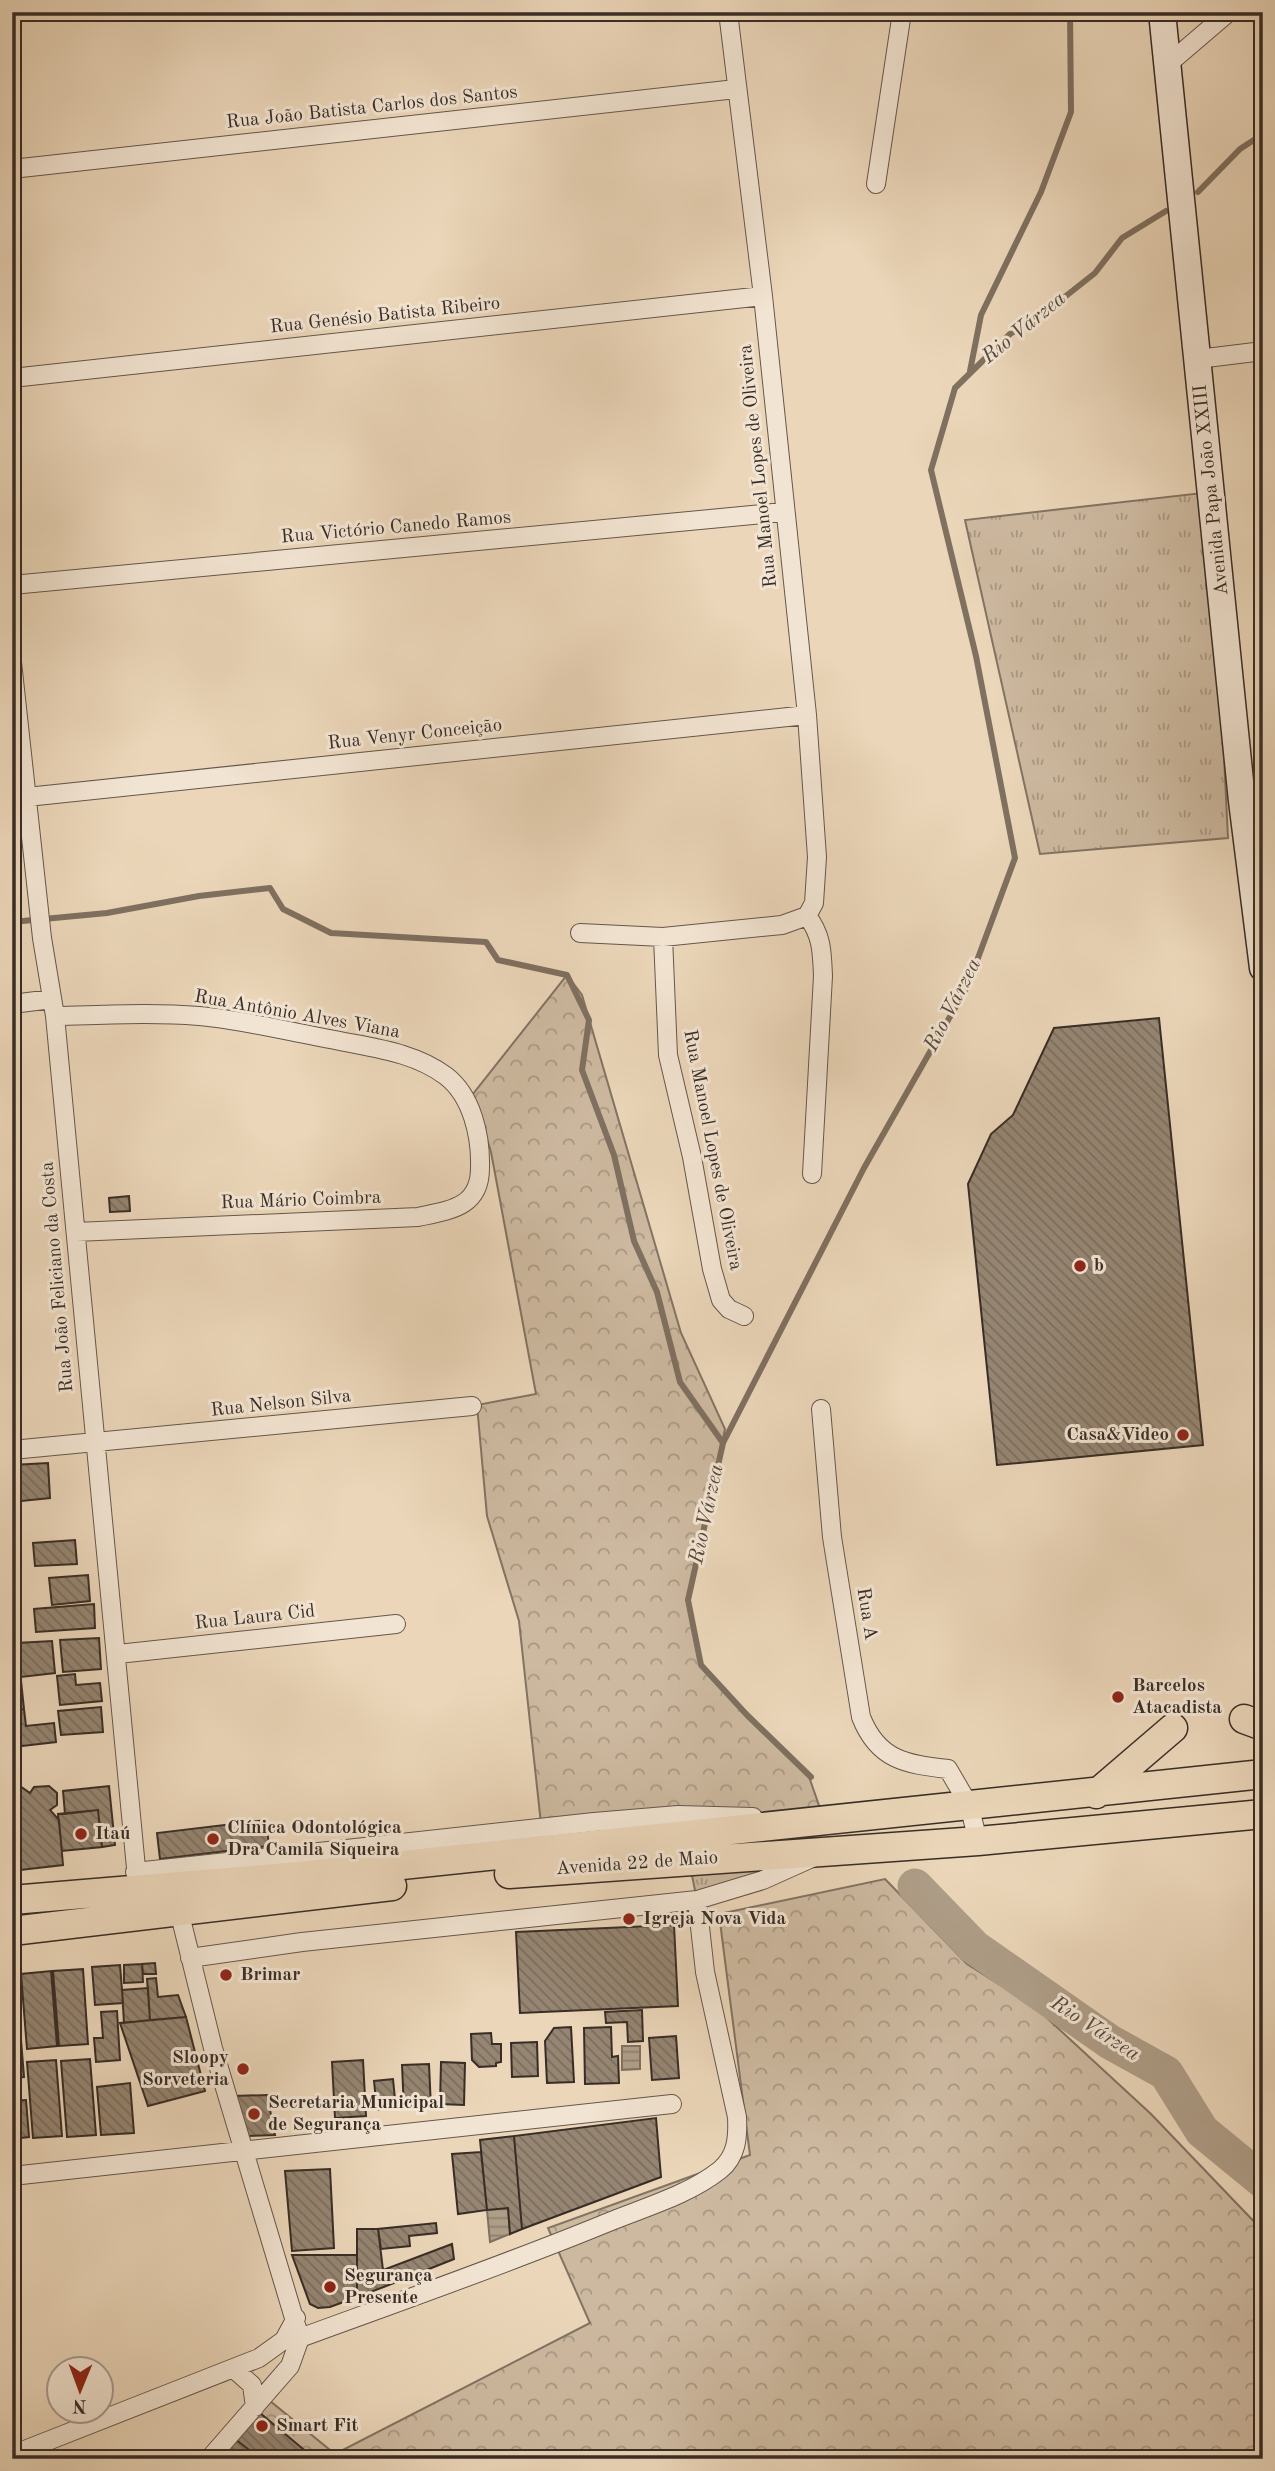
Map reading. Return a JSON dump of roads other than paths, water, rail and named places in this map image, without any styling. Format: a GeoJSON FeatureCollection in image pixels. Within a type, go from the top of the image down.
{"type":"FeatureCollection","features":[{"type":"Feature","properties":{"kind":"main road"},"geometry":{"type":"LineString","coordinates":[[1096,1794],[1173,1728]]}},
{"type":"Feature","properties":{"kind":"main road","name":"Avenida 22 de Maio"},"geometry":{"type":"LineString","coordinates":[[12,1899],[137,1881],[830,1822],[1263,1774]]}},
{"type":"Feature","properties":{"kind":"main road","name":"Avenida 22 de Maio"},"geometry":{"type":"LineString","coordinates":[[12,1931],[497,1875],[978,1841],[1263,1814]]}},
{"type":"Feature","properties":{"kind":"street","name":"Rua Manoel Lopes de Oliveira"},"geometry":{"type":"LineString","coordinates":[[728,12],[763,296],[807,715],[817,857],[814,903],[807,916]]}},
{"type":"Feature","properties":{"kind":"street"},"geometry":{"type":"LineString","coordinates":[[876,184],[902,12]]}},
{"type":"Feature","properties":{"kind":"street","name":"Avenida Papa João XXIII"},"geometry":{"type":"LineString","coordinates":[[1162,12],[1198,359],[1253,800],[1263,968]]}},
{"type":"Feature","properties":{"kind":"street"},"geometry":{"type":"LineString","coordinates":[[1167,65],[1228,12]]}},
{"type":"Feature","properties":{"kind":"street","name":"Rua João Batista Carlos dos Santos"},"geometry":{"type":"LineString","coordinates":[[12,169],[736,89]]}},
{"type":"Feature","properties":{"kind":"street","name":"Rua Genésio Batista Ribeiro"},"geometry":{"type":"LineString","coordinates":[[12,378],[763,296]]}},
{"type":"Feature","properties":{"kind":"street"},"geometry":{"type":"LineString","coordinates":[[1198,359],[1263,351]]}},
{"type":"Feature","properties":{"kind":"street","name":"Rua Victório Canedo Ramos"},"geometry":{"type":"LineString","coordinates":[[12,586],[784,512]]}},
{"type":"Feature","properties":{"kind":"street","name":"Rua João Feliciano da Costa"},"geometry":{"type":"LineString","coordinates":[[12,662],[18,770],[27,797],[41,938],[54,1008],[93,1444],[118,1654],[137,1881]]}},
{"type":"Feature","properties":{"kind":"street","name":"Rua Venyr Conceição"},"geometry":{"type":"LineString","coordinates":[[27,797],[807,715]]}},
{"type":"Feature","properties":{"kind":"street"},"geometry":{"type":"LineString","coordinates":[[580,933],[663,937],[782,925],[807,916],[817,928],[821,943],[823,976],[812,1174]]}},
{"type":"Feature","properties":{"kind":"street","name":"Rua Manoel Lopes de Oliveira"},"geometry":{"type":"LineString","coordinates":[[663,937],[668,1055],[692,1157],[712,1269],[721,1300],[729,1309],[744,1316]]}},
{"type":"Feature","properties":{"kind":"street","name":"Rua Antônio Alves Viana"},"geometry":{"type":"LineString","coordinates":[[12,1004],[200,1016],[394,1052],[426,1064],[447,1077],[462,1093],[480,1148]]}},
{"type":"Feature","properties":{"kind":"street","name":"Rua Mário Coimbra"},"geometry":{"type":"LineString","coordinates":[[76,1232],[418,1217],[444,1212],[469,1201],[480,1185],[480,1148]]}},
{"type":"Feature","properties":{"kind":"street","name":"Rua Nelson Silva"},"geometry":{"type":"LineString","coordinates":[[12,1450],[472,1406]]}},
{"type":"Feature","properties":{"kind":"street","name":"Rua A"},"geometry":{"type":"LineString","coordinates":[[821,1409],[832,1537],[861,1717],[869,1738],[884,1753],[920,1765],[948,1769],[969,1805]]}},
{"type":"Feature","properties":{"kind":"street","name":"Rua Laura Cid"},"geometry":{"type":"LineString","coordinates":[[118,1654],[396,1624]]}},
{"type":"Feature","properties":{"kind":"street"},"geometry":{"type":"LineString","coordinates":[[969,1805],[978,1841]]}},
{"type":"Feature","properties":{"kind":"street"},"geometry":{"type":"LineString","coordinates":[[190,1958],[302,1942],[697,1900],[764,1880],[826,1851]]}},
{"type":"Feature","properties":{"kind":"street"},"geometry":{"type":"LineString","coordinates":[[300,2338],[550,2246],[675,2195],[721,2169],[732,2157],[738,2138],[737,2117],[705,1972],[697,1900]]}},
{"type":"Feature","properties":{"kind":"street"},"geometry":{"type":"LineString","coordinates":[[179,1911],[243,2150],[300,2338],[290,2366],[209,2459]]}},
{"type":"Feature","properties":{"kind":"street"},"geometry":{"type":"LineString","coordinates":[[12,2176],[672,2104]]}},
{"type":"Feature","properties":{"kind":"street"},"geometry":{"type":"LineString","coordinates":[[12,2455],[234,2369],[277,2347],[296,2318]]}},
{"type":"Feature","properties":{"kind":"street"},"geometry":{"type":"LineString","coordinates":[[234,2369],[252,2385],[255,2407]]}},
{"type":"Feature","properties":{"kind":"waterway"},"geometry":{"type":"LineString","coordinates":[[970,371],[981,315],[1041,192],[1071,112],[1070,12]]}},
{"type":"Feature","properties":{"kind":"waterway","name":"Rio Várzea"},"geometry":{"type":"LineString","coordinates":[[1198,192],[1240,149],[1263,134]]}},
{"type":"Feature","properties":{"kind":"waterway","name":"Rio Várzea"},"geometry":{"type":"LineString","coordinates":[[811,1777],[747,1715],[701,1665],[688,1600],[723,1443],[864,1168],[968,985],[1015,858],[976,656],[931,470],[955,388],[1010,334],[1047,311],[1095,273],[1122,238],[1166,211]]}},
{"type":"Feature","properties":{"kind":"waterway"},"geometry":{"type":"LineString","coordinates":[[12,922],[107,913],[199,896],[270,888],[283,909],[331,933],[486,942],[498,960],[567,975],[589,1020],[582,1070],[614,1155],[634,1241],[657,1292],[680,1382],[723,1443]]}},
{"type":"Feature","properties":{"kind":"waterway","name":"Rio Várzea"},"geometry":{"type":"LineString","coordinates":[[915,1886],[974,1947],[1110,2042],[1166,2073],[1202,2131],[1263,2181]]}},
{"type":"Feature","properties":{"kind":"place","name":"b"},"geometry":{"type":"Point","coordinates":[1080,1266]}},
{"type":"Feature","properties":{"kind":"place","name":"Casa&Video"},"geometry":{"type":"Point","coordinates":[1183,1435]}},
{"type":"Feature","properties":{"kind":"place","name":"Barcelos Atacadista"},"geometry":{"type":"Point","coordinates":[1118,1697]}},
{"type":"Feature","properties":{"kind":"place","name":"Itaú"},"geometry":{"type":"Point","coordinates":[81,1834]}},
{"type":"Feature","properties":{"kind":"place","name":"Clínica Odontológica Dra Camila Siqueira"},"geometry":{"type":"Point","coordinates":[213,1839]}},
{"type":"Feature","properties":{"kind":"place","name":"Igreja Nova Vida"},"geometry":{"type":"Point","coordinates":[629,1919]}},
{"type":"Feature","properties":{"kind":"place","name":"Brimar"},"geometry":{"type":"Point","coordinates":[226,1975]}},
{"type":"Feature","properties":{"kind":"place","name":"Sloopy Sorveteria"},"geometry":{"type":"Point","coordinates":[243,2069]}},
{"type":"Feature","properties":{"kind":"place","name":"Secretaria Municipal de Segurança"},"geometry":{"type":"Point","coordinates":[254,2114]}},
{"type":"Feature","properties":{"kind":"place","name":"Segurança Presente"},"geometry":{"type":"Point","coordinates":[330,2287]}},
{"type":"Feature","properties":{"kind":"place","name":"Smart Fit"},"geometry":{"type":"Point","coordinates":[262,2426]}}]}
